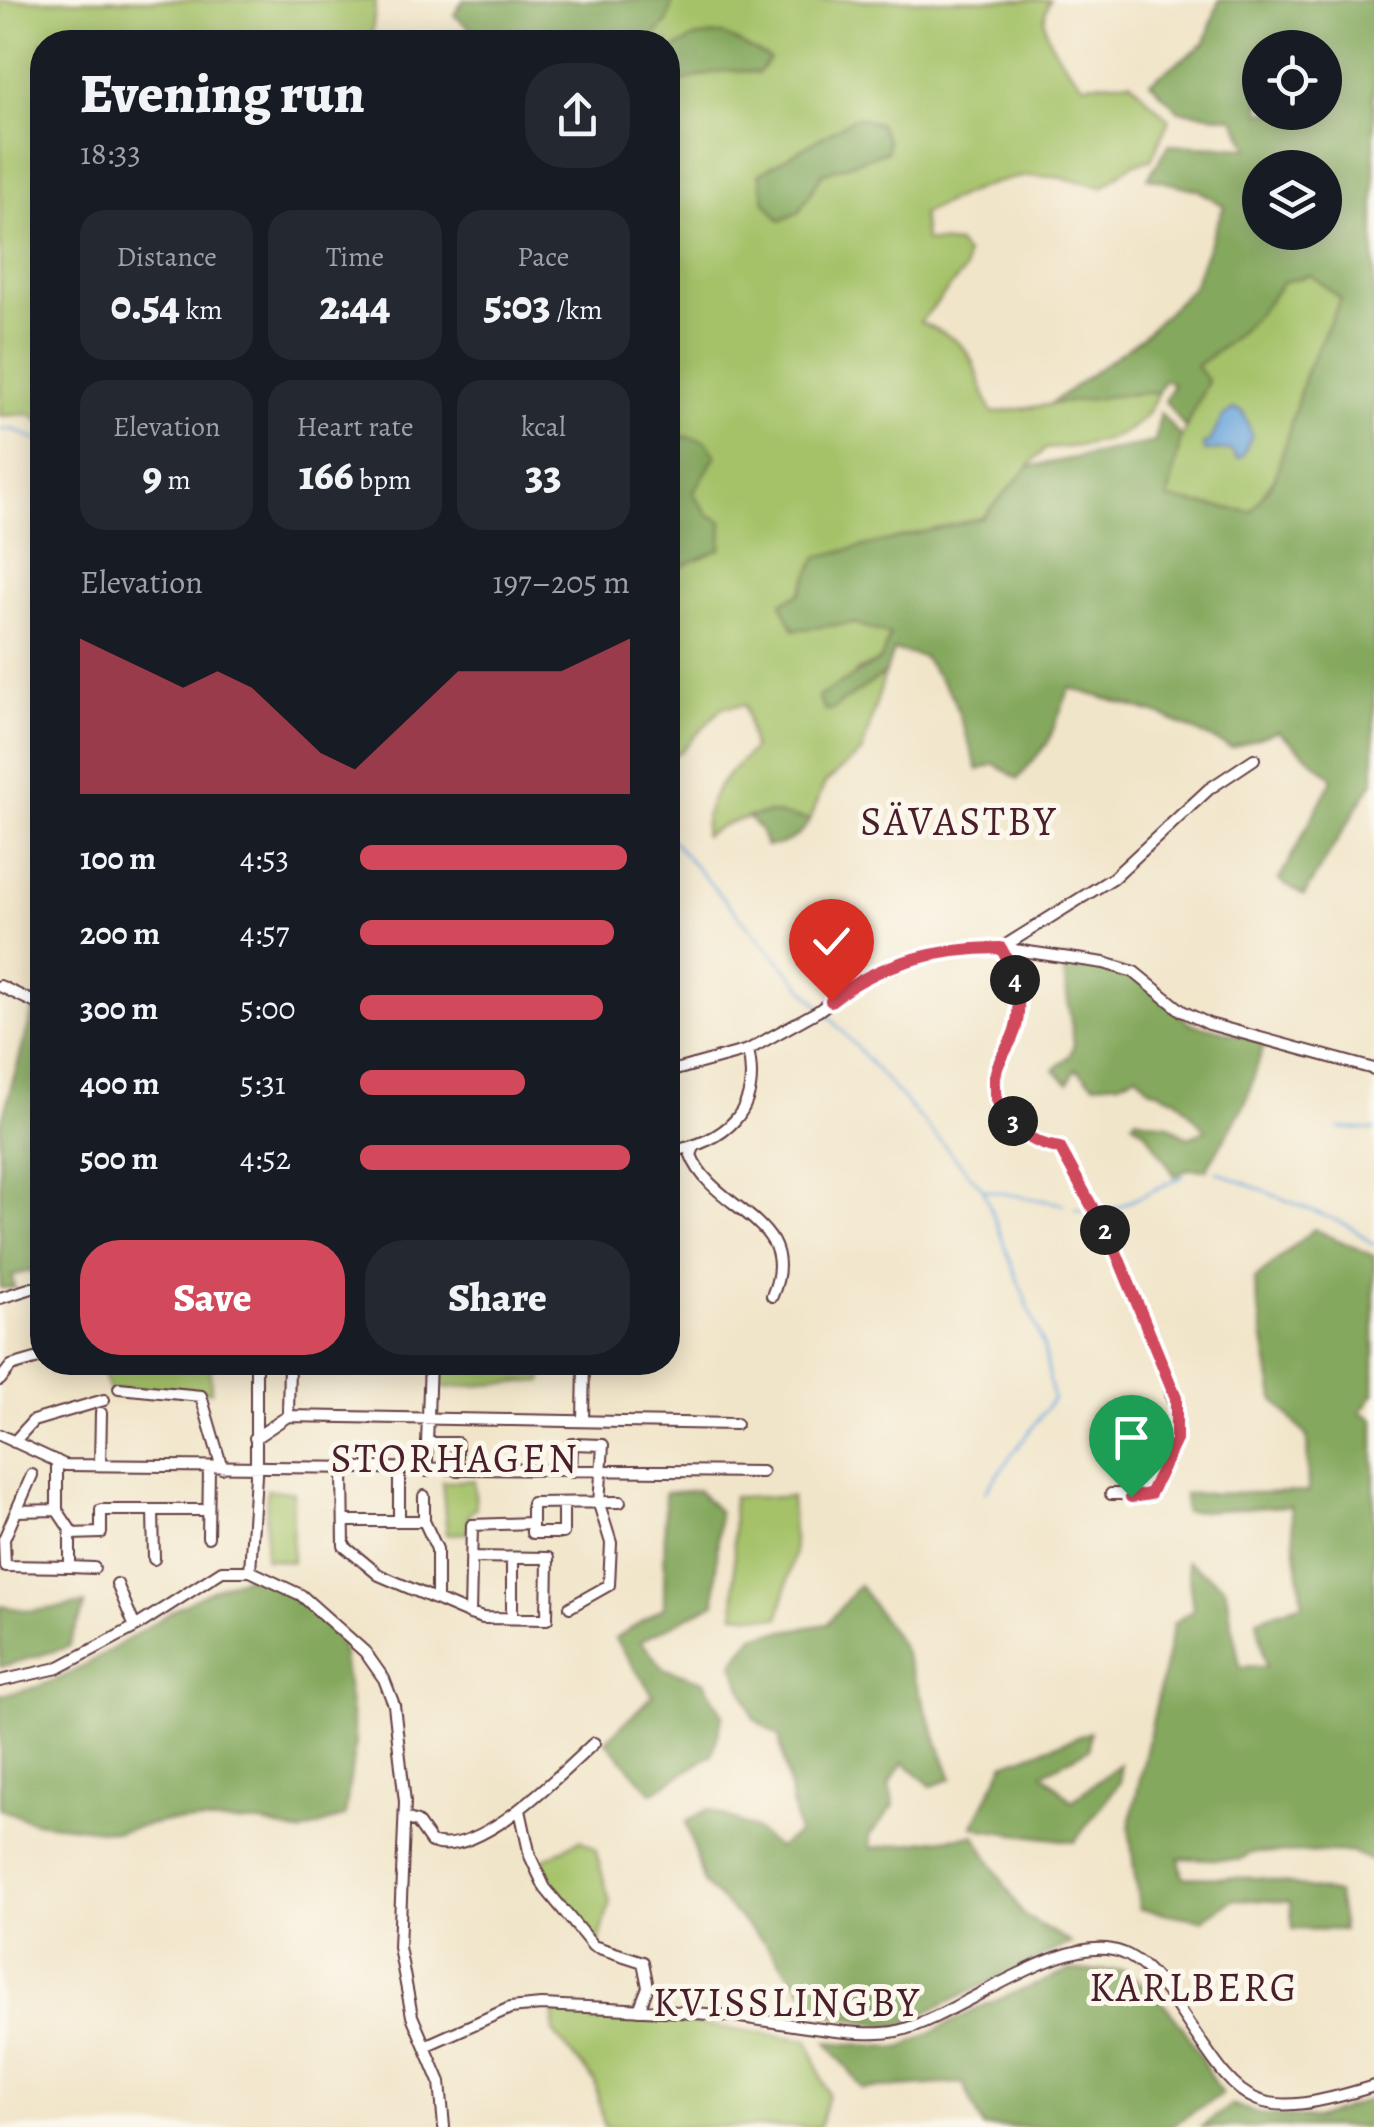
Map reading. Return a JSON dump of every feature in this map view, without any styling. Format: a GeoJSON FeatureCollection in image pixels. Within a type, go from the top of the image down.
{"type":"FeatureCollection","features":[{"type":"Feature","properties":{"kind":"street"},"geometry":{"type":"LineString","coordinates":[[1001,948],[1113,878],[1208,788],[1254,758]]}},
{"type":"Feature","properties":{"kind":"street"},"geometry":{"type":"LineString","coordinates":[[680,1069],[748,1050],[818,1011],[862,978],[919,958],[965,948],[1001,948],[1104,962],[1134,972],[1182,1011],[1209,1024],[1374,1069]]}},
{"type":"Feature","properties":{"kind":"street"},"geometry":{"type":"LineString","coordinates":[[1001,948],[1014,969],[1017,1001],[1014,1035],[998,1060],[994,1090],[1003,1110],[1029,1140],[1060,1148],[1070,1162],[1114,1247],[1176,1398],[1176,1440],[1150,1494],[1112,1494]]}},
{"type":"Feature","properties":{"kind":"street"},"geometry":{"type":"LineString","coordinates":[[0,986],[30,1000]]}},
{"type":"Feature","properties":{"kind":"street"},"geometry":{"type":"LineString","coordinates":[[680,1150],[723,1133],[743,1107],[754,1078],[748,1050]]}},
{"type":"Feature","properties":{"kind":"street"},"geometry":{"type":"LineString","coordinates":[[694,1147],[690,1154],[708,1186],[752,1214],[770,1233],[781,1275],[772,1296]]}},
{"type":"Feature","properties":{"kind":"street"},"geometry":{"type":"LineString","coordinates":[[0,1298],[30,1289]]}},
{"type":"Feature","properties":{"kind":"street"},"geometry":{"type":"LineString","coordinates":[[0,1380],[11,1366],[30,1360]]}},
{"type":"Feature","properties":{"kind":"street"},"geometry":{"type":"LineString","coordinates":[[250,1571],[256,1375]]}},
{"type":"Feature","properties":{"kind":"street"},"geometry":{"type":"LineString","coordinates":[[288,1416],[289,1375]]}},
{"type":"Feature","properties":{"kind":"street"},"geometry":{"type":"LineString","coordinates":[[427,1471],[430,1375]]}},
{"type":"Feature","properties":{"kind":"street"},"geometry":{"type":"LineString","coordinates":[[572,1472],[583,1375]]}},
{"type":"Feature","properties":{"kind":"street"},"geometry":{"type":"LineString","coordinates":[[119,1388],[201,1396],[222,1468]]}},
{"type":"Feature","properties":{"kind":"street"},"geometry":{"type":"LineString","coordinates":[[14,1442],[33,1421],[104,1400]]}},
{"type":"Feature","properties":{"kind":"street"},"geometry":{"type":"LineString","coordinates":[[100,1466],[102,1413]]}},
{"type":"Feature","properties":{"kind":"street"},"geometry":{"type":"LineString","coordinates":[[255,1438],[288,1416],[736,1424]]}},
{"type":"Feature","properties":{"kind":"street"},"geometry":{"type":"LineString","coordinates":[[570,1607],[608,1586],[611,1543],[598,1504],[603,1472],[603,1422]]}},
{"type":"Feature","properties":{"kind":"street"},"geometry":{"type":"LineString","coordinates":[[0,1435],[58,1461],[100,1466],[762,1472]]}},
{"type":"Feature","properties":{"kind":"street"},"geometry":{"type":"LineString","coordinates":[[427,1443],[457,1444],[457,1471]]}},
{"type":"Feature","properties":{"kind":"street"},"geometry":{"type":"LineString","coordinates":[[572,1446],[602,1445]]}},
{"type":"Feature","properties":{"kind":"street"},"geometry":{"type":"LineString","coordinates":[[58,1461],[57,1510],[73,1534],[70,1567]]}},
{"type":"Feature","properties":{"kind":"street"},"geometry":{"type":"LineString","coordinates":[[208,1537],[209,1468]]}},
{"type":"Feature","properties":{"kind":"street"},"geometry":{"type":"LineString","coordinates":[[344,1470],[344,1546],[379,1575],[470,1614],[547,1619],[548,1558],[471,1557]]}},
{"type":"Feature","properties":{"kind":"street"},"geometry":{"type":"LineString","coordinates":[[399,1471],[399,1521]]}},
{"type":"Feature","properties":{"kind":"street"},"geometry":{"type":"LineString","coordinates":[[32,1475],[4,1540],[5,1566],[94,1568]]}},
{"type":"Feature","properties":{"kind":"street"},"geometry":{"type":"LineString","coordinates":[[424,1496],[424,1520],[437,1549],[437,1600]]}},
{"type":"Feature","properties":{"kind":"street"},"geometry":{"type":"LineString","coordinates":[[532,1558],[532,1503],[620,1502]]}},
{"type":"Feature","properties":{"kind":"street"},"geometry":{"type":"LineString","coordinates":[[470,1614],[470,1529],[476,1522],[563,1533],[563,1503]]}},
{"type":"Feature","properties":{"kind":"street"},"geometry":{"type":"LineString","coordinates":[[18,1511],[57,1510]]}},
{"type":"Feature","properties":{"kind":"street"},"geometry":{"type":"LineString","coordinates":[[73,1534],[101,1533],[101,1510],[208,1510]]}},
{"type":"Feature","properties":{"kind":"street"},"geometry":{"type":"LineString","coordinates":[[153,1510],[154,1559]]}},
{"type":"Feature","properties":{"kind":"street"},"geometry":{"type":"LineString","coordinates":[[344,1521],[424,1520]]}},
{"type":"Feature","properties":{"kind":"street"},"geometry":{"type":"LineString","coordinates":[[512,1558],[512,1618]]}},
{"type":"Feature","properties":{"kind":"street"},"geometry":{"type":"LineString","coordinates":[[0,1681],[58,1668],[136,1627],[205,1578],[222,1571],[250,1571],[301,1595],[365,1652],[384,1679],[399,1738],[405,1818],[398,1947],[412,2016],[440,2082],[444,2127]]}},
{"type":"Feature","properties":{"kind":"street"},"geometry":{"type":"LineString","coordinates":[[117,1584],[136,1627]]}},
{"type":"Feature","properties":{"kind":"street"},"geometry":{"type":"LineString","coordinates":[[405,1818],[417,1822],[430,1842],[451,1845],[520,1810],[594,1744]]}},
{"type":"Feature","properties":{"kind":"street"},"geometry":{"type":"LineString","coordinates":[[520,1810],[530,1856],[545,1888],[593,1946],[642,1962],[648,1987],[639,2010]]}},
{"type":"Feature","properties":{"kind":"street"},"geometry":{"type":"LineString","coordinates":[[427,2045],[510,2008],[541,2005],[893,2033],[925,2023],[1044,1964],[1092,1949],[1122,1952],[1159,1980],[1223,2079],[1264,2107],[1288,2111],[1318,2108],[1374,2086]]}},
{"type":"Feature","properties":{"kind":"green space"},"geometry":{"type":"Polygon","coordinates":[[[0,0],[376,0],[372,30],[30,30],[30,414],[0,416],[0,0]]]}},
{"type":"Feature","properties":{"kind":"green space"},"geometry":{"type":"Polygon","coordinates":[[[463,0],[673,0],[667,22],[660,30],[472,30],[454,15],[463,0]]]}},
{"type":"Feature","properties":{"kind":"green space"},"geometry":{"type":"Polygon","coordinates":[[[673,0],[1050,0],[1045,12],[1048,35],[1059,56],[1083,84],[1130,81],[1169,120],[1151,160],[1133,164],[1102,187],[1051,176],[1009,179],[922,214],[925,241],[958,244],[966,254],[965,270],[920,322],[963,347],[975,366],[992,413],[1150,390],[1157,394],[1149,410],[1126,432],[1095,443],[1045,449],[982,518],[817,557],[800,594],[854,623],[890,635],[881,660],[857,671],[831,710],[885,673],[862,752],[825,783],[810,820],[755,817],[730,823],[704,836],[712,798],[753,749],[745,705],[723,707],[680,752],[680,30],[660,30],[667,22],[673,0]]]}},
{"type":"Feature","properties":{"kind":"green space"},"geometry":{"type":"Polygon","coordinates":[[[1219,0],[1374,0],[1374,780],[1304,895],[1279,880],[1333,778],[1278,731],[1231,748],[1161,715],[1070,688],[1048,742],[1018,779],[995,764],[978,770],[953,697],[923,657],[894,650],[885,673],[831,710],[825,710],[818,697],[881,660],[890,635],[854,623],[794,630],[781,603],[800,593],[817,557],[982,518],[1029,467],[1155,442],[1160,413],[1181,437],[1168,499],[1251,512],[1275,478],[1305,375],[1341,299],[1311,275],[1283,282],[1244,328],[1196,366],[1208,381],[1185,428],[1165,401],[1173,384],[1164,380],[1157,394],[1050,404],[1142,337],[1192,288],[1224,206],[1198,190],[1148,178],[1169,145],[1249,148],[1234,118],[1179,111],[1150,82],[1205,43],[1219,0]]]}},
{"type":"Feature","properties":{"kind":"green space"},"geometry":{"type":"Polygon","coordinates":[[[722,34],[770,59],[758,73],[720,71],[680,81],[680,46],[694,38],[722,34]]]}},
{"type":"Feature","properties":{"kind":"green space"},"geometry":{"type":"Polygon","coordinates":[[[856,117],[879,124],[888,143],[887,151],[822,174],[799,212],[780,221],[765,202],[759,174],[856,117]]]}},
{"type":"Feature","properties":{"kind":"green space"},"geometry":{"type":"Polygon","coordinates":[[[1311,275],[1341,298],[1305,375],[1275,478],[1251,512],[1168,499],[1176,449],[1208,381],[1195,366],[1244,328],[1283,282],[1311,275]]]}},
{"type":"Feature","properties":{"kind":"green space"},"geometry":{"type":"Polygon","coordinates":[[[680,436],[706,441],[716,455],[693,494],[709,515],[722,521],[721,549],[682,566],[680,436]]]}},
{"type":"Feature","properties":{"kind":"green space"},"geometry":{"type":"Polygon","coordinates":[[[769,813],[810,820],[792,839],[766,846],[760,830],[748,817],[769,813]]]}},
{"type":"Feature","properties":{"kind":"green space"},"geometry":{"type":"Polygon","coordinates":[[[1062,959],[1120,969],[1149,986],[1189,1023],[1265,1041],[1246,1102],[1206,1170],[1189,1169],[1175,1176],[1146,1132],[1132,1122],[1136,1118],[1168,1125],[1189,1138],[1206,1130],[1177,1099],[1149,1088],[1137,1074],[1120,1082],[1094,1084],[1076,1069],[1068,1083],[1054,1070],[1070,1055],[1074,1044],[1062,959]]]}},
{"type":"Feature","properties":{"kind":"green space"},"geometry":{"type":"Polygon","coordinates":[[[30,1021],[30,1270],[12,1276],[15,1288],[0,1288],[0,1126],[30,1021]]]}},
{"type":"Feature","properties":{"kind":"green space"},"geometry":{"type":"Polygon","coordinates":[[[1314,1229],[1374,1256],[1374,1394],[1361,1412],[1374,1419],[1374,1862],[1352,1852],[1251,1853],[1239,1860],[1179,1858],[1183,1877],[1261,1878],[1337,1894],[1343,1930],[1293,1929],[1290,1902],[1234,1899],[1202,1920],[1139,1909],[1129,1828],[1174,1623],[1193,1610],[1187,1561],[1225,1587],[1240,1666],[1266,1667],[1257,1619],[1303,1603],[1290,1506],[1185,1512],[1184,1494],[1308,1492],[1307,1437],[1274,1399],[1254,1280],[1314,1229]]]}},
{"type":"Feature","properties":{"kind":"green space"},"geometry":{"type":"Polygon","coordinates":[[[103,1375],[210,1375],[211,1391],[109,1390],[103,1375]]]}},
{"type":"Feature","properties":{"kind":"green space"},"geometry":{"type":"Polygon","coordinates":[[[439,1375],[543,1375],[542,1381],[439,1388],[439,1375]]]}},
{"type":"Feature","properties":{"kind":"green space"},"geometry":{"type":"Polygon","coordinates":[[[474,1480],[476,1508],[469,1514],[468,1533],[447,1534],[442,1482],[474,1480]]]}},
{"type":"Feature","properties":{"kind":"green space"},"geometry":{"type":"Polygon","coordinates":[[[267,1490],[293,1492],[292,1562],[265,1559],[267,1490]]]}},
{"type":"Feature","properties":{"kind":"green space"},"geometry":{"type":"Polygon","coordinates":[[[697,1490],[719,1512],[715,1603],[641,1641],[663,1668],[704,1681],[723,1715],[712,1755],[652,1793],[606,1741],[653,1695],[615,1639],[664,1607],[665,1493],[697,1490]]]}},
{"type":"Feature","properties":{"kind":"green space"},"geometry":{"type":"Polygon","coordinates":[[[733,1497],[791,1497],[794,1554],[779,1618],[735,1614],[733,1497]]]}},
{"type":"Feature","properties":{"kind":"green space"},"geometry":{"type":"Polygon","coordinates":[[[256,1574],[290,1590],[340,1634],[355,1742],[345,1816],[300,1833],[263,1823],[166,1821],[117,1832],[34,1822],[0,1809],[0,1695],[68,1674],[190,1601],[256,1574]]]}},
{"type":"Feature","properties":{"kind":"green space"},"geometry":{"type":"Polygon","coordinates":[[[859,1585],[902,1646],[952,1779],[931,1786],[904,1762],[889,1785],[894,1806],[869,1836],[871,1848],[975,1835],[1023,1915],[1071,1943],[896,2027],[823,2014],[764,1942],[704,1884],[686,1822],[708,1809],[755,1829],[777,1848],[798,1833],[779,1736],[754,1719],[733,1664],[753,1636],[827,1624],[859,1585]]]}},
{"type":"Feature","properties":{"kind":"green space"},"geometry":{"type":"Polygon","coordinates":[[[85,1604],[68,1647],[0,1667],[0,1606],[32,1611],[85,1604]]]}},
{"type":"Feature","properties":{"kind":"green space"},"geometry":{"type":"Polygon","coordinates":[[[1090,1732],[1089,1749],[1043,1773],[1072,1801],[1120,1764],[1120,1782],[1074,1842],[973,1826],[1004,1764],[1090,1732]]]}},
{"type":"Feature","properties":{"kind":"green space"},"geometry":{"type":"Polygon","coordinates":[[[580,1840],[595,1848],[610,1902],[599,1944],[591,1940],[548,1885],[541,1861],[580,1840]]]}},
{"type":"Feature","properties":{"kind":"green space"},"geometry":{"type":"Polygon","coordinates":[[[1124,1970],[1158,1998],[1179,2023],[1222,2094],[1169,2127],[983,2127],[963,2083],[863,2089],[827,2042],[901,2048],[985,2005],[1069,1971],[1124,1970]]]}},
{"type":"Feature","properties":{"kind":"green space"},"geometry":{"type":"Polygon","coordinates":[[[554,2011],[669,2020],[808,2040],[828,2094],[821,2123],[819,2127],[604,2127],[595,2082],[554,2033],[554,2011]]]}},
{"type":"Feature","properties":{"kind":"green space"},"geometry":{"type":"Polygon","coordinates":[[[1374,2098],[1374,2127],[1201,2127],[1231,2105],[1266,2115],[1316,2119],[1374,2098]]]}},
{"type":"Feature","properties":{"kind":"water"},"geometry":{"type":"Polygon","coordinates":[[[1233,409],[1243,412],[1252,435],[1242,457],[1237,459],[1231,450],[1205,451],[1203,444],[1210,442],[1222,417],[1233,409]]]}},
{"type":"Feature","properties":{"kind":"waterway"},"geometry":{"type":"LineString","coordinates":[[0,429],[15,430],[30,437]]}},
{"type":"Feature","properties":{"kind":"waterway"},"geometry":{"type":"LineString","coordinates":[[680,850],[820,1007]]}},
{"type":"Feature","properties":{"kind":"waterway"},"geometry":{"type":"LineString","coordinates":[[826,1013],[983,1189],[1044,1348],[1053,1399],[985,1492]]}},
{"type":"Feature","properties":{"kind":"waterway"},"geometry":{"type":"LineString","coordinates":[[1339,1128],[1374,1130]]}},
{"type":"Feature","properties":{"kind":"waterway"},"geometry":{"type":"LineString","coordinates":[[1217,1172],[1350,1226],[1374,1245]]}},
{"type":"Feature","properties":{"kind":"waterway"},"geometry":{"type":"LineString","coordinates":[[1104,1214],[1183,1176]]}},
{"type":"Feature","properties":{"kind":"waterway"},"geometry":{"type":"LineString","coordinates":[[985,1190],[1063,1204]]}},
{"type":"Feature","properties":{"kind":"waterway"},"geometry":{"type":"LineString","coordinates":[[1076,1209],[1090,1213]]}},
{"type":"Feature","properties":{"kind":"district","name":"SÄVASTBY"},"geometry":{"type":"Point","coordinates":[959,821]}},
{"type":"Feature","properties":{"kind":"district","name":"STORHAGEN"},"geometry":{"type":"Point","coordinates":[455,1458]}},
{"type":"Feature","properties":{"kind":"district","name":"KARLBERG"},"geometry":{"type":"Point","coordinates":[1194,1987]}},
{"type":"Feature","properties":{"kind":"district","name":"KVISSLINGBY"},"geometry":{"type":"Point","coordinates":[787,2002]}},
{"type":"Feature","properties":{"kind":"route"},"geometry":{"type":"LineString","coordinates":[[831,1001],[862,978],[919,958],[965,948],[1001,948],[1014,969],[1014,1035],[998,1060],[994,1090],[1003,1110],[1029,1140],[1060,1148],[1070,1162],[1114,1247],[1161,1371],[1176,1398],[1176,1440],[1150,1494],[1131,1497]]}}]}
